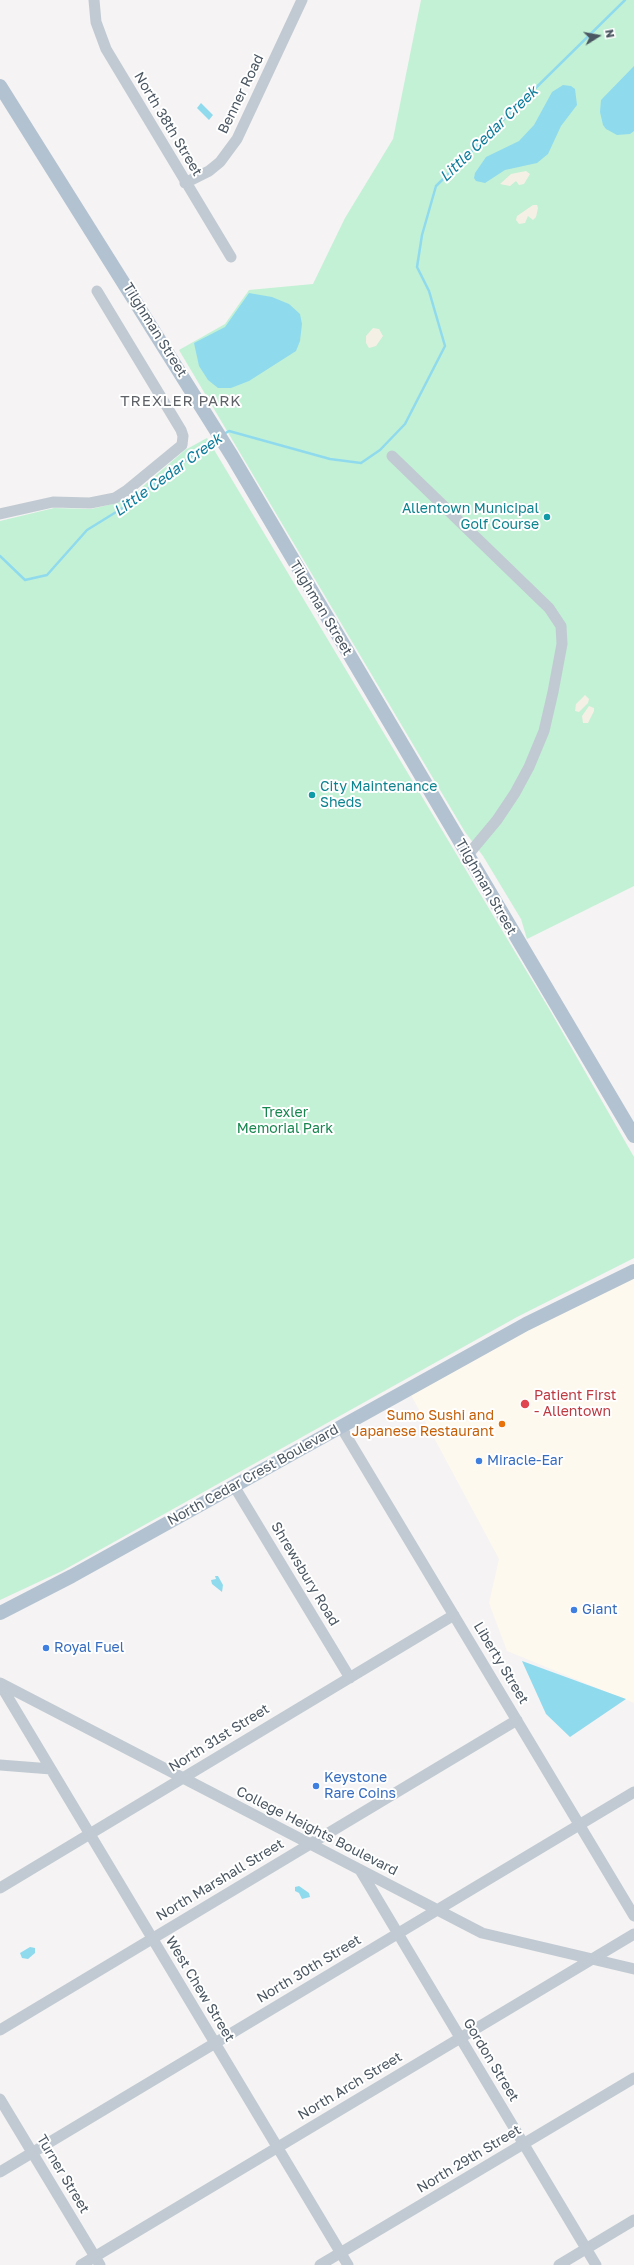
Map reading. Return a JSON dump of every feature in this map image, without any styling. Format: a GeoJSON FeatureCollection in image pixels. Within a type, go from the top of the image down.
{"type":"FeatureCollection","features":[{"type":"Feature","properties":{"kind":"main road","name":"Tilghman Street"},"geometry":{"type":"LineString","coordinates":[[0,86],[232,456],[467,856],[634,1136]]}},
{"type":"Feature","properties":{"kind":"main road","name":"North Cedar Crest Boulevard"},"geometry":{"type":"LineString","coordinates":[[0,1612],[72,1576],[526,1324],[634,1270]]}},
{"type":"Feature","properties":{"kind":"street","name":"North 38th Street"},"geometry":{"type":"LineString","coordinates":[[94,0],[96,22],[106,49],[185,183],[231,257]]}},
{"type":"Feature","properties":{"kind":"street","name":"Benner Road"},"geometry":{"type":"LineString","coordinates":[[185,183],[209,171],[229,151],[237,139],[302,0]]}},
{"type":"Feature","properties":{"kind":"street"},"geometry":{"type":"LineString","coordinates":[[0,514],[45,503],[90,503],[115,498],[126,491],[180,447],[183,440],[181,430],[97,291]]}},
{"type":"Feature","properties":{"kind":"street"},"geometry":{"type":"LineString","coordinates":[[392,456],[549,608],[561,626],[562,644],[544,731],[529,767],[504,809],[467,856]]}},
{"type":"Feature","properties":{"kind":"street","name":"Liberty Street"},"geometry":{"type":"LineString","coordinates":[[341,1427],[634,1916]]}},
{"type":"Feature","properties":{"kind":"street","name":"Shrewsbury Road"},"geometry":{"type":"LineString","coordinates":[[234,1486],[350,1678]]}},
{"type":"Feature","properties":{"kind":"street","name":"North 31st Street"},"geometry":{"type":"LineString","coordinates":[[0,1888],[454,1615]]}},
{"type":"Feature","properties":{"kind":"street","name":"College Heights Boulevard"},"geometry":{"type":"LineString","coordinates":[[0,1684],[482,1933],[634,1969]]}},
{"type":"Feature","properties":{"kind":"street","name":"West Chew Street"},"geometry":{"type":"LineString","coordinates":[[0,1684],[348,2265]]}},
{"type":"Feature","properties":{"kind":"street","name":"West Chew Street"},"geometry":{"type":"LineString","coordinates":[[26,1728],[24,1710],[29,1698]]}},
{"type":"Feature","properties":{"kind":"street","name":"North Marshall Street"},"geometry":{"type":"LineString","coordinates":[[0,2030],[517,1720]]}},
{"type":"Feature","properties":{"kind":"street"},"geometry":{"type":"LineString","coordinates":[[0,1765],[51,1769]]}},
{"type":"Feature","properties":{"kind":"street","name":"North 30th Street"},"geometry":{"type":"LineString","coordinates":[[0,2172],[634,1792]]}},
{"type":"Feature","properties":{"kind":"street","name":"Gordon Street"},"geometry":{"type":"LineString","coordinates":[[360,1870],[596,2265]]}},
{"type":"Feature","properties":{"kind":"street","name":"North Arch Street"},"geometry":{"type":"LineString","coordinates":[[81,2265],[98,2261],[277,2147],[634,1934]]}},
{"type":"Feature","properties":{"kind":"street","name":"North 29th Street"},"geometry":{"type":"LineString","coordinates":[[320,2265],[634,2078]]}},
{"type":"Feature","properties":{"kind":"street","name":"Turner Street"},"geometry":{"type":"LineString","coordinates":[[0,2099],[98,2261]]}},
{"type":"Feature","properties":{"kind":"street"},"geometry":{"type":"LineString","coordinates":[[559,2265],[634,2220]]}},
{"type":"Feature","properties":{"kind":"shaded area"},"geometry":{"type":"Polygon","coordinates":[[[634,1277],[634,1703],[507,1651],[489,1603],[499,1559],[411,1395],[572,1306],[634,1277]]]}},
{"type":"Feature","properties":{"kind":"green space","name":"Allentown Municipal Golf Course"},"geometry":{"type":"Polygon","coordinates":[[[421,0],[634,0],[634,886],[527,939],[521,919],[483,856],[465,832],[179,350],[225,324],[249,290],[313,284],[345,218],[393,139],[421,0]]]}},
{"type":"Feature","properties":{"kind":"green space","name":"Trexler Memorial Park"},"geometry":{"type":"Polygon","coordinates":[[[207,438],[548,1007],[634,1157],[634,1258],[517,1317],[62,1571],[0,1600],[0,521],[54,508],[91,509],[117,503],[134,494],[185,450],[207,438]]]}},
{"type":"Feature","properties":{"kind":"sand"},"geometry":{"type":"Polygon","coordinates":[[[526,171],[530,174],[524,184],[519,185],[516,181],[510,186],[500,184],[511,174],[526,171]]]}},
{"type":"Feature","properties":{"kind":"sand"},"geometry":{"type":"Polygon","coordinates":[[[533,205],[537,205],[538,208],[536,217],[533,220],[528,216],[525,223],[519,224],[516,220],[517,216],[533,205]]]}},
{"type":"Feature","properties":{"kind":"sand"},"geometry":{"type":"Polygon","coordinates":[[[373,328],[379,329],[383,336],[376,346],[369,348],[366,343],[366,336],[373,328]]]}},
{"type":"Feature","properties":{"kind":"sand"},"geometry":{"type":"Polygon","coordinates":[[[585,695],[589,699],[588,703],[579,712],[575,711],[576,704],[585,695]]]}},
{"type":"Feature","properties":{"kind":"sand"},"geometry":{"type":"Polygon","coordinates":[[[589,706],[594,708],[594,711],[588,723],[583,723],[582,716],[589,706]]]}},
{"type":"Feature","properties":{"kind":"water"},"geometry":{"type":"Polygon","coordinates":[[[634,66],[634,131],[630,134],[617,135],[606,129],[603,125],[600,112],[601,100],[634,66]]]}},
{"type":"Feature","properties":{"kind":"water"},"geometry":{"type":"Polygon","coordinates":[[[563,85],[571,86],[575,89],[577,105],[561,126],[548,154],[537,163],[505,170],[485,183],[476,181],[474,178],[475,173],[486,157],[519,141],[534,125],[552,92],[563,85]]]}},
{"type":"Feature","properties":{"kind":"water"},"geometry":{"type":"Polygon","coordinates":[[[201,103],[213,115],[209,120],[197,108],[201,103]]]}},
{"type":"Feature","properties":{"kind":"water"},"geometry":{"type":"Polygon","coordinates":[[[249,293],[272,297],[289,304],[300,314],[302,324],[300,341],[296,351],[249,381],[231,388],[218,388],[208,380],[199,366],[194,343],[225,327],[249,293]]]}},
{"type":"Feature","properties":{"kind":"water"},"geometry":{"type":"Polygon","coordinates":[[[215,1576],[218,1576],[223,1585],[222,1592],[212,1584],[211,1580],[216,1579],[215,1576]]]}},
{"type":"Feature","properties":{"kind":"water"},"geometry":{"type":"Polygon","coordinates":[[[522,1661],[626,1699],[570,1737],[546,1714],[522,1661]]]}},
{"type":"Feature","properties":{"kind":"water"},"geometry":{"type":"Polygon","coordinates":[[[299,1886],[309,1893],[310,1897],[302,1899],[299,1893],[295,1891],[295,1887],[299,1886]]]}},
{"type":"Feature","properties":{"kind":"water"},"geometry":{"type":"Polygon","coordinates":[[[30,1947],[35,1948],[35,1953],[28,1959],[22,1958],[20,1953],[30,1947]]]}},
{"type":"Feature","properties":{"kind":"waterway","name":"Little Cedar Creek"},"geometry":{"type":"LineString","coordinates":[[224,434],[229,431],[330,459],[361,463],[380,450],[405,424],[445,346],[429,291],[417,267],[422,235],[436,186],[625,0]]}},
{"type":"Feature","properties":{"kind":"waterway","name":"Little Cedar Creek"},"geometry":{"type":"LineString","coordinates":[[0,556],[25,580],[47,575],[87,530],[121,509],[216,438]]}},
{"type":"Feature","properties":{"kind":"place","name":"Allentown Municipal Golf Course"},"geometry":{"type":"Point","coordinates":[547,517]}},
{"type":"Feature","properties":{"kind":"place","name":"City Maintenance Sheds"},"geometry":{"type":"Point","coordinates":[312,795]}},
{"type":"Feature","properties":{"kind":"place","name":"Patient First - Allentown"},"geometry":{"type":"Point","coordinates":[525,1404]}},
{"type":"Feature","properties":{"kind":"place","name":"Sumo Sushi and Japanese Restaurant"},"geometry":{"type":"Point","coordinates":[502,1424]}},
{"type":"Feature","properties":{"kind":"place","name":"Miracle-Ear"},"geometry":{"type":"Point","coordinates":[479,1461]}},
{"type":"Feature","properties":{"kind":"place","name":"Giant"},"geometry":{"type":"Point","coordinates":[574,1610]}},
{"type":"Feature","properties":{"kind":"place","name":"Royal Fuel"},"geometry":{"type":"Point","coordinates":[46,1648]}},
{"type":"Feature","properties":{"kind":"place","name":"Keystone Rare Coins"},"geometry":{"type":"Point","coordinates":[316,1786]}},
{"type":"Feature","properties":{"kind":"district","name":"TREXLER PARK"},"geometry":{"type":"Point","coordinates":[181,401]}}]}
